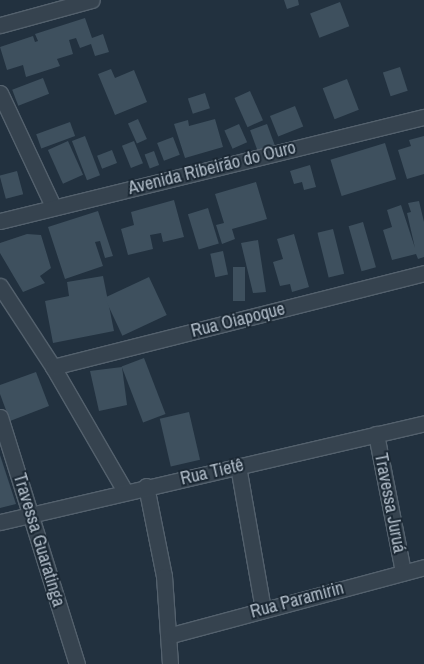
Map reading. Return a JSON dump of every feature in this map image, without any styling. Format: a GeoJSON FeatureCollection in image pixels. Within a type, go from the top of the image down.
{"type":"FeatureCollection","features":[{"type":"Feature","properties":{"kind":"street"},"geometry":{"type":"LineString","coordinates":[[0,25],[92,0]]}},
{"type":"Feature","properties":{"kind":"street"},"geometry":{"type":"LineString","coordinates":[[0,93],[53,206]]}},
{"type":"Feature","properties":{"kind":"street","name":"Avenida Ribeirão do Ouro"},"geometry":{"type":"LineString","coordinates":[[0,221],[53,206],[424,117]]}},
{"type":"Feature","properties":{"kind":"street","name":"Rua Oiapoque"},"geometry":{"type":"LineString","coordinates":[[53,367],[424,273]]}},
{"type":"Feature","properties":{"kind":"street"},"geometry":{"type":"LineString","coordinates":[[0,286],[53,367],[125,490]]}},
{"type":"Feature","properties":{"kind":"street","name":"Travessa Guaratinga"},"geometry":{"type":"LineString","coordinates":[[0,416],[32,513],[77,664]]}},
{"type":"Feature","properties":{"kind":"street","name":"Rua Tietê"},"geometry":{"type":"LineString","coordinates":[[0,522],[125,490],[424,423]]}},
{"type":"Feature","properties":{"kind":"street","name":"Travessa Juruá"},"geometry":{"type":"LineString","coordinates":[[376,434],[403,572]]}},
{"type":"Feature","properties":{"kind":"street"},"geometry":{"type":"LineString","coordinates":[[238,466],[262,609]]}},
{"type":"Feature","properties":{"kind":"street"},"geometry":{"type":"LineString","coordinates":[[146,486],[164,576],[171,636],[170,664]]}},
{"type":"Feature","properties":{"kind":"street","name":"Rua Paramirin"},"geometry":{"type":"LineString","coordinates":[[171,636],[262,609],[424,567]]}},
{"type":"Feature","properties":{"kind":"building"},"geometry":{"type":"Polygon","coordinates":[[[284,0],[298,0],[299,5],[287,9],[284,0]]]}},
{"type":"Feature","properties":{"kind":"building"},"geometry":{"type":"Polygon","coordinates":[[[340,2],[349,26],[319,38],[310,13],[340,2]]]}},
{"type":"Feature","properties":{"kind":"building"},"geometry":{"type":"Polygon","coordinates":[[[85,18],[92,38],[103,34],[109,52],[95,56],[91,44],[80,48],[76,38],[69,40],[73,54],[57,59],[60,66],[26,77],[23,65],[7,70],[0,47],[33,36],[35,42],[38,41],[35,34],[85,18]]]}},
{"type":"Feature","properties":{"kind":"building"},"geometry":{"type":"Polygon","coordinates":[[[400,67],[408,91],[391,96],[383,73],[400,67]]]}},
{"type":"Feature","properties":{"kind":"building"},"geometry":{"type":"Polygon","coordinates":[[[111,69],[115,78],[134,70],[147,102],[115,115],[98,74],[111,69]]]}},
{"type":"Feature","properties":{"kind":"building"},"geometry":{"type":"Polygon","coordinates":[[[43,78],[49,94],[18,106],[12,90],[43,78]]]}},
{"type":"Feature","properties":{"kind":"building"},"geometry":{"type":"Polygon","coordinates":[[[347,79],[359,110],[335,119],[323,88],[347,79]]]}},
{"type":"Feature","properties":{"kind":"building"},"geometry":{"type":"Polygon","coordinates":[[[250,91],[263,120],[247,127],[234,98],[250,91]]]}},
{"type":"Feature","properties":{"kind":"building"},"geometry":{"type":"Polygon","coordinates":[[[205,93],[210,108],[193,114],[188,99],[205,93]]]}},
{"type":"Feature","properties":{"kind":"building"},"geometry":{"type":"Polygon","coordinates":[[[295,106],[303,126],[278,137],[270,116],[295,106]]]}},
{"type":"Feature","properties":{"kind":"building"},"geometry":{"type":"Polygon","coordinates":[[[138,119],[147,139],[137,144],[128,123],[138,119]]]}},
{"type":"Feature","properties":{"kind":"building"},"geometry":{"type":"Polygon","coordinates":[[[215,119],[223,147],[185,158],[174,124],[188,120],[189,126],[215,119]]]}},
{"type":"Feature","properties":{"kind":"building"},"geometry":{"type":"Polygon","coordinates":[[[70,122],[75,136],[41,148],[36,134],[70,122]]]}},
{"type":"Feature","properties":{"kind":"building"},"geometry":{"type":"Polygon","coordinates":[[[239,124],[247,142],[233,149],[224,131],[239,124]]]}},
{"type":"Feature","properties":{"kind":"building"},"geometry":{"type":"Polygon","coordinates":[[[267,124],[275,146],[258,152],[250,130],[267,124]]]}},
{"type":"Feature","properties":{"kind":"building"},"geometry":{"type":"Polygon","coordinates":[[[85,136],[100,175],[87,180],[72,141],[85,136]]]}},
{"type":"Feature","properties":{"kind":"building"},"geometry":{"type":"Polygon","coordinates":[[[424,136],[424,174],[407,179],[398,150],[411,146],[409,140],[424,136]]]}},
{"type":"Feature","properties":{"kind":"building"},"geometry":{"type":"Polygon","coordinates":[[[173,137],[180,155],[164,161],[157,143],[173,137]]]}},
{"type":"Feature","properties":{"kind":"building"},"geometry":{"type":"Polygon","coordinates":[[[68,141],[83,175],[63,184],[48,150],[68,141]]]}},
{"type":"Feature","properties":{"kind":"building"},"geometry":{"type":"Polygon","coordinates":[[[134,141],[143,163],[131,168],[122,146],[134,141]]]}},
{"type":"Feature","properties":{"kind":"building"},"geometry":{"type":"Polygon","coordinates":[[[385,143],[396,179],[342,196],[330,160],[385,143]]]}},
{"type":"Feature","properties":{"kind":"building"},"geometry":{"type":"Polygon","coordinates":[[[112,150],[117,163],[102,169],[97,156],[112,150]]]}},
{"type":"Feature","properties":{"kind":"building"},"geometry":{"type":"Polygon","coordinates":[[[154,151],[159,165],[150,169],[145,154],[154,151]]]}},
{"type":"Feature","properties":{"kind":"building"},"geometry":{"type":"Polygon","coordinates":[[[310,165],[316,187],[304,190],[302,182],[294,184],[290,171],[310,165]]]}},
{"type":"Feature","properties":{"kind":"building"},"geometry":{"type":"Polygon","coordinates":[[[17,171],[23,194],[6,199],[0,176],[17,171]]]}},
{"type":"Feature","properties":{"kind":"building"},"geometry":{"type":"Polygon","coordinates":[[[256,182],[267,219],[232,229],[235,239],[222,244],[216,225],[224,223],[215,194],[256,182]]]}},
{"type":"Feature","properties":{"kind":"building"},"geometry":{"type":"Polygon","coordinates":[[[174,200],[184,237],[163,242],[161,233],[150,235],[153,249],[128,255],[121,229],[134,225],[131,212],[174,200]]]}},
{"type":"Feature","properties":{"kind":"building"},"geometry":{"type":"Polygon","coordinates":[[[419,201],[424,222],[424,257],[418,259],[416,254],[392,260],[383,230],[392,227],[387,210],[401,205],[415,248],[407,213],[411,212],[408,203],[419,201]]]}},
{"type":"Feature","properties":{"kind":"building"},"geometry":{"type":"Polygon","coordinates":[[[208,208],[219,243],[199,250],[188,214],[208,208]]]}},
{"type":"Feature","properties":{"kind":"building"},"geometry":{"type":"Polygon","coordinates":[[[98,211],[113,256],[105,258],[100,241],[95,242],[103,266],[65,279],[48,227],[98,211]]]}},
{"type":"Feature","properties":{"kind":"building"},"geometry":{"type":"Polygon","coordinates":[[[363,222],[376,267],[362,271],[349,226],[363,222]]]}},
{"type":"Feature","properties":{"kind":"building"},"geometry":{"type":"Polygon","coordinates":[[[333,229],[344,274],[329,278],[317,233],[333,229]]]}},
{"type":"Feature","properties":{"kind":"building"},"geometry":{"type":"Polygon","coordinates":[[[27,234],[41,235],[51,268],[40,276],[45,283],[23,292],[0,253],[0,243],[27,234]]]}},
{"type":"Feature","properties":{"kind":"building"},"geometry":{"type":"Polygon","coordinates":[[[294,234],[309,287],[292,292],[290,284],[280,286],[273,262],[283,259],[277,239],[294,234]]]}},
{"type":"Feature","properties":{"kind":"building"},"geometry":{"type":"Polygon","coordinates":[[[258,240],[266,292],[253,293],[241,243],[258,240]]]}},
{"type":"Feature","properties":{"kind":"building"},"geometry":{"type":"Polygon","coordinates":[[[223,251],[228,274],[215,277],[210,254],[223,251]]]}},
{"type":"Feature","properties":{"kind":"building"},"geometry":{"type":"Polygon","coordinates":[[[233,267],[245,267],[245,301],[233,301],[233,267]]]}},
{"type":"Feature","properties":{"kind":"building"},"geometry":{"type":"Polygon","coordinates":[[[103,276],[114,331],[53,343],[45,301],[69,296],[67,282],[103,276]]]}},
{"type":"Feature","properties":{"kind":"building"},"geometry":{"type":"Polygon","coordinates":[[[149,277],[167,315],[122,336],[105,298],[149,277]]]}},
{"type":"Feature","properties":{"kind":"building"},"geometry":{"type":"Polygon","coordinates":[[[144,358],[166,414],[143,423],[122,367],[144,358]]]}},
{"type":"Feature","properties":{"kind":"building"},"geometry":{"type":"Polygon","coordinates":[[[122,367],[127,405],[99,411],[90,371],[122,367]]]}},
{"type":"Feature","properties":{"kind":"building"},"geometry":{"type":"Polygon","coordinates":[[[36,372],[49,406],[10,421],[0,394],[0,385],[36,372]]]}},
{"type":"Feature","properties":{"kind":"building"},"geometry":{"type":"Polygon","coordinates":[[[189,412],[200,460],[171,466],[160,419],[189,412]]]}},
{"type":"Feature","properties":{"kind":"building"},"geometry":{"type":"Polygon","coordinates":[[[0,455],[16,504],[0,508],[0,455]]]}}]}
